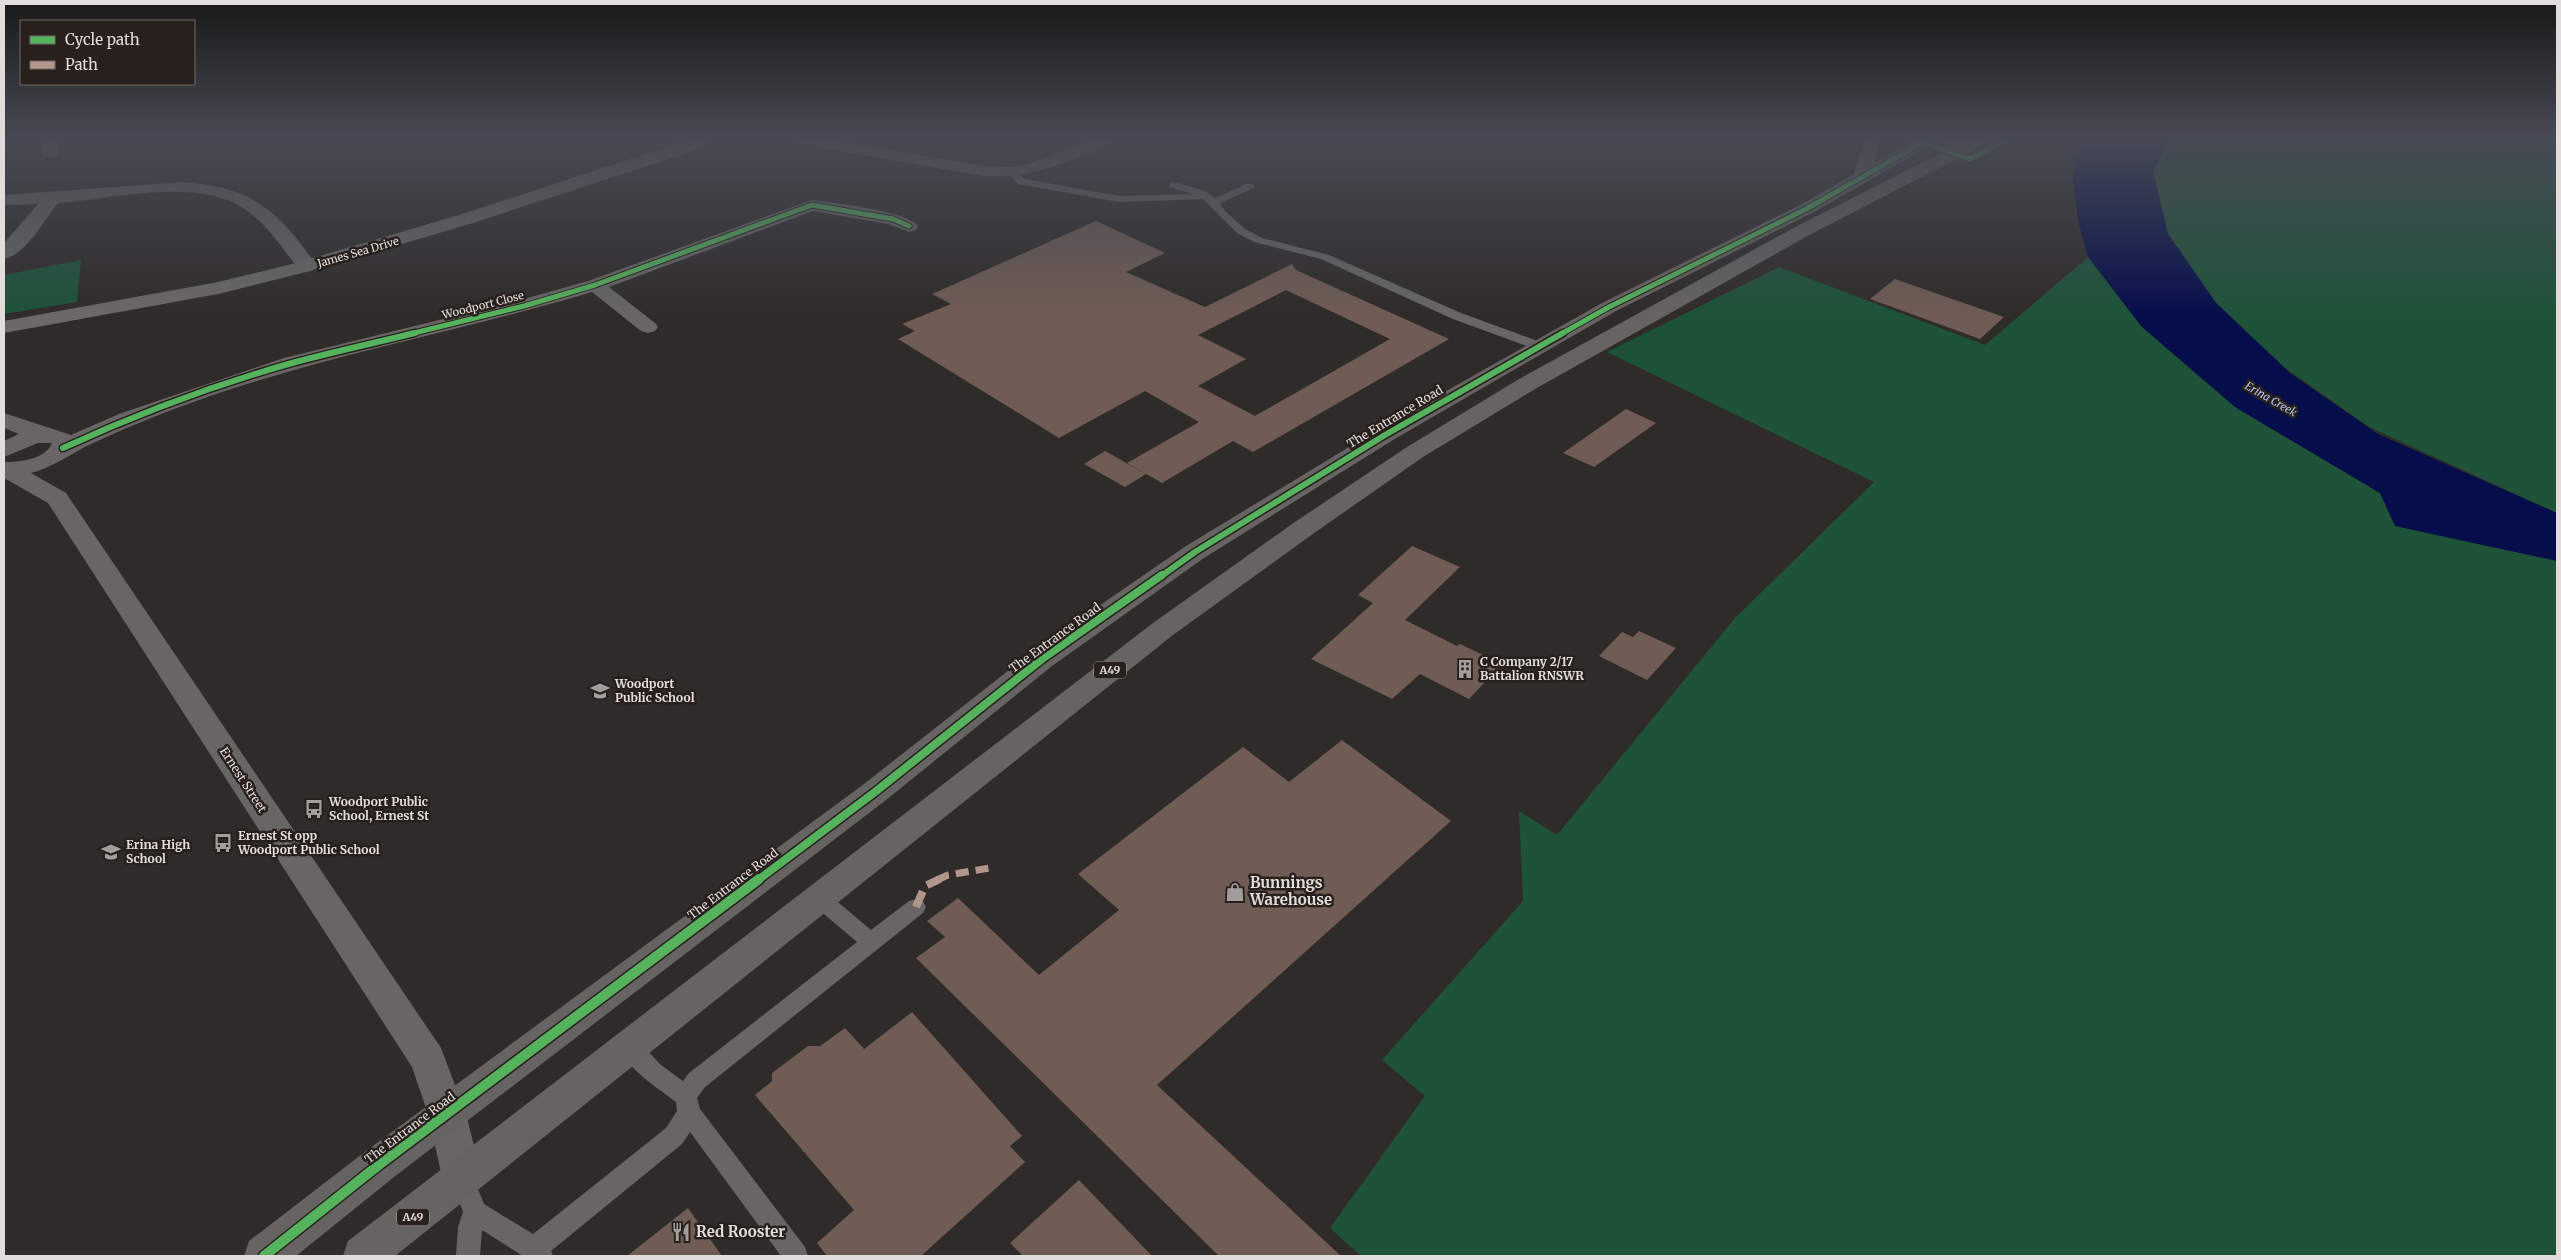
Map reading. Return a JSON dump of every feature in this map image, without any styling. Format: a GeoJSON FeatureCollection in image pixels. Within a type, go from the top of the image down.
{"type":"FeatureCollection","features":[{"type":"Feature","properties":{"kind":"highway","name":"The Entrance Road"},"geometry":{"type":"LineString","coordinates":[[264,1256],[448,1114],[875,792],[1050,653],[1195,552],[1377,440],[1539,346],[1610,307],[1825,199]]}},
{"type":"Feature","properties":{"kind":"highway","name":"A49"},"geometry":{"type":"LineString","coordinates":[[363,1256],[468,1194],[629,1047],[1163,628],[1301,530],[1415,452],[1527,384],[1861,199]]}},
{"type":"Feature","properties":{"kind":"street"},"geometry":{"type":"LineString","coordinates":[[4,200],[33,199]]}},
{"type":"Feature","properties":{"kind":"street"},"geometry":{"type":"LineString","coordinates":[[4,253],[19,240],[51,199]]}},
{"type":"Feature","properties":{"kind":"street"},"geometry":{"type":"LineString","coordinates":[[241,199],[260,212],[307,266]]}},
{"type":"Feature","properties":{"kind":"street","name":"James Sea Drive"},"geometry":{"type":"LineString","coordinates":[[4,327],[161,299],[307,266],[401,240],[528,199]]}},
{"type":"Feature","properties":{"kind":"street","name":"Woodport Close"},"geometry":{"type":"LineString","coordinates":[[5,463],[30,467],[54,444],[127,418],[292,363],[524,306],[595,285],[812,205],[893,219],[909,226]]}},
{"type":"Feature","properties":{"kind":"street"},"geometry":{"type":"LineString","coordinates":[[595,285],[648,327]]}},
{"type":"Feature","properties":{"kind":"street"},"geometry":{"type":"LineString","coordinates":[[4,420],[54,444],[57,498]]}},
{"type":"Feature","properties":{"kind":"street","name":"Ernest Street"},"geometry":{"type":"LineString","coordinates":[[5,463],[57,498],[428,1060],[448,1114],[468,1194]]}},
{"type":"Feature","properties":{"kind":"lane"},"geometry":{"type":"LineString","coordinates":[[1118,199],[1213,199]]}},
{"type":"Feature","properties":{"kind":"lane"},"geometry":{"type":"LineString","coordinates":[[1210,200],[1241,231],[1258,240],[1325,257],[1457,316],[1539,346]]}},
{"type":"Feature","properties":{"kind":"lane"},"geometry":{"type":"LineString","coordinates":[[819,898],[871,942]]}},
{"type":"Feature","properties":{"kind":"lane"},"geometry":{"type":"LineString","coordinates":[[468,1194],[538,1252],[674,1136],[697,1080],[916,907]]}},
{"type":"Feature","properties":{"kind":"lane"},"geometry":{"type":"LineString","coordinates":[[629,1047],[687,1105],[796,1256]]}},
{"type":"Feature","properties":{"kind":"lane"},"geometry":{"type":"LineString","coordinates":[[468,1194],[470,1227],[468,1256]]}},
{"type":"Feature","properties":{"kind":"green space"},"geometry":{"type":"Polygon","coordinates":[[[2160,199],[2557,199],[2557,513],[2369,427],[2284,367],[2216,303],[2168,234],[2160,199]]]}},
{"type":"Feature","properties":{"kind":"green space"},"geometry":{"type":"Polygon","coordinates":[[[2088,257],[2142,327],[2235,407],[2380,493],[2395,526],[2557,561],[2557,1256],[1361,1256],[1330,1228],[1425,1096],[1382,1060],[1523,901],[1519,811],[1557,835],[1735,618],[1874,482],[1607,352],[1779,267],[1985,345],[2088,257]]]}},
{"type":"Feature","properties":{"kind":"green space"},"geometry":{"type":"Polygon","coordinates":[[[81,260],[77,302],[4,314],[4,275],[81,260]]]}},
{"type":"Feature","properties":{"kind":"water","name":"Erina Creek"},"geometry":{"type":"Polygon","coordinates":[[[2075,199],[2160,199],[2168,234],[2216,303],[2290,373],[2378,434],[2557,513],[2557,561],[2395,526],[2380,493],[2235,407],[2142,327],[2088,257],[2078,221],[2075,199]]]}},
{"type":"Feature","properties":{"kind":"building"},"geometry":{"type":"Polygon","coordinates":[[[1096,221],[1165,253],[1126,272],[1205,307],[1292,264],[1296,270],[1449,339],[1253,452],[1233,441],[1162,483],[1127,463],[1199,422],[1145,391],[1059,438],[898,339],[915,331],[902,324],[951,304],[932,294],[1096,221]],[[1286,290],[1198,335],[1246,359],[1198,386],[1255,416],[1390,339],[1286,290]]]}},
{"type":"Feature","properties":{"kind":"building"},"geometry":{"type":"Polygon","coordinates":[[[1895,279],[2004,317],[1980,339],[1870,299],[1895,279]]]}},
{"type":"Feature","properties":{"kind":"building"},"geometry":{"type":"Polygon","coordinates":[[[1626,409],[1656,423],[1594,467],[1563,453],[1626,409]]]}},
{"type":"Feature","properties":{"kind":"building"},"geometry":{"type":"Polygon","coordinates":[[[1105,451],[1146,474],[1125,487],[1084,464],[1105,451]]]}},
{"type":"Feature","properties":{"kind":"building"},"geometry":{"type":"Polygon","coordinates":[[[1412,546],[1460,567],[1405,620],[1457,646],[1460,644],[1502,664],[1469,699],[1420,674],[1392,699],[1311,659],[1373,603],[1358,595],[1412,546]]]}},
{"type":"Feature","properties":{"kind":"building"},"geometry":{"type":"Polygon","coordinates":[[[1639,631],[1676,648],[1647,680],[1599,656],[1622,632],[1633,637],[1639,631]]]}},
{"type":"Feature","properties":{"kind":"building"},"geometry":{"type":"Polygon","coordinates":[[[1342,740],[1451,821],[1157,1085],[1341,1256],[1219,1256],[916,958],[945,937],[927,921],[958,898],[1039,975],[1119,910],[1078,874],[1243,747],[1289,782],[1342,740]]]}},
{"type":"Feature","properties":{"kind":"building"},"geometry":{"type":"Polygon","coordinates":[[[912,1012],[1022,1136],[1010,1146],[1025,1162],[921,1256],[827,1256],[817,1243],[854,1210],[755,1095],[772,1081],[772,1073],[808,1046],[820,1046],[845,1028],[864,1049],[912,1012]]]}},
{"type":"Feature","properties":{"kind":"building"},"geometry":{"type":"Polygon","coordinates":[[[1079,1180],[1152,1256],[1023,1256],[1010,1243],[1079,1180]]]}},
{"type":"Feature","properties":{"kind":"building","name":"Red Rooster"},"geometry":{"type":"Polygon","coordinates":[[[688,1208],[722,1256],[627,1256],[688,1208]]]}},
{"type":"Feature","properties":{"kind":"marked path"},"geometry":{"type":"LineString","coordinates":[[916,907],[925,886],[948,875],[990,868]]}},
{"type":"Feature","properties":{"kind":"cycle path"},"geometry":{"type":"LineString","coordinates":[[264,1256],[380,1164],[875,792],[1042,659],[1195,552],[1385,435],[1609,307],[1824,199]]}},
{"type":"Feature","properties":{"kind":"cycle path"},"geometry":{"type":"LineString","coordinates":[[63,448],[127,419],[213,388],[292,363],[524,306],[595,285],[812,205],[893,219],[909,226]]}},
{"type":"Feature","properties":{"kind":"place","name":"C Company 2/17 Battalion RNSWR"},"geometry":{"type":"Point","coordinates":[1465,669]}},
{"type":"Feature","properties":{"kind":"place","name":"Woodport Public School"},"geometry":{"type":"Point","coordinates":[600,691]}},
{"type":"Feature","properties":{"kind":"place","name":"Woodport Public School, Ernest St"},"geometry":{"type":"Point","coordinates":[314,809]}},
{"type":"Feature","properties":{"kind":"place","name":"Ernest St opp Woodport Public School"},"geometry":{"type":"Point","coordinates":[223,843]}},
{"type":"Feature","properties":{"kind":"place","name":"Erina High School"},"geometry":{"type":"Point","coordinates":[111,852]}},
{"type":"Feature","properties":{"kind":"place","name":"Bunnings Warehouse"},"geometry":{"type":"Point","coordinates":[1235,892]}},
{"type":"Feature","properties":{"kind":"place","name":"Red Rooster"},"geometry":{"type":"Point","coordinates":[681,1232]}}]}
